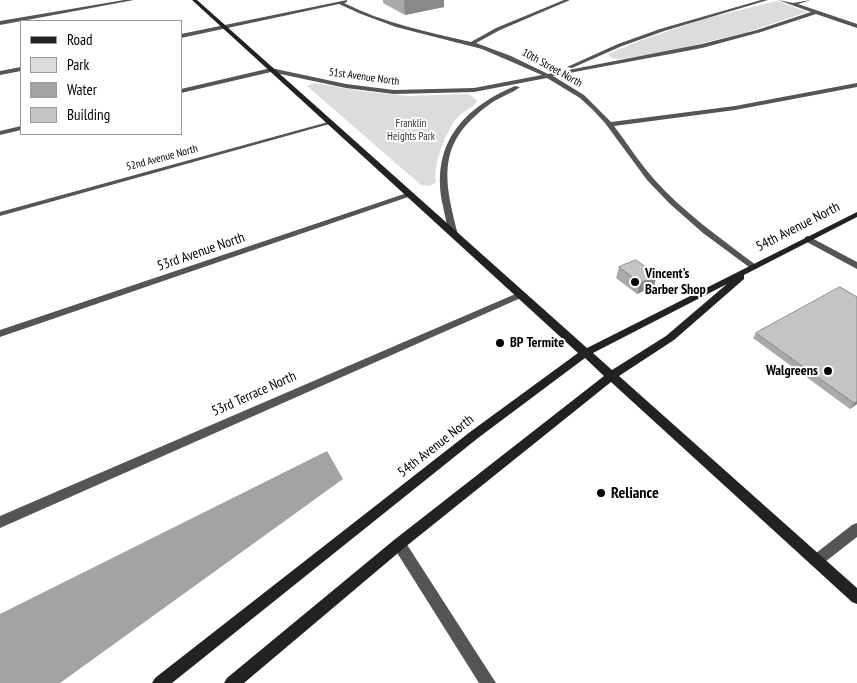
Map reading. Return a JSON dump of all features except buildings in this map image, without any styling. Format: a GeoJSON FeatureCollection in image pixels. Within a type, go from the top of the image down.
{"type":"FeatureCollection","features":[{"type":"Feature","properties":{"kind":"main road"},"geometry":{"type":"LineString","coordinates":[[194,0],[857,598]]}},
{"type":"Feature","properties":{"kind":"main road","name":"54th Avenue North"},"geometry":{"type":"LineString","coordinates":[[160,683],[467,441],[585,353],[857,214]]}},
{"type":"Feature","properties":{"kind":"main road","name":"54th Avenue North"},"geometry":{"type":"LineString","coordinates":[[232,683],[398,544],[611,376],[670,338],[753,267]]}},
{"type":"Feature","properties":{"kind":"street"},"geometry":{"type":"LineString","coordinates":[[0,23],[132,0]]}},
{"type":"Feature","properties":{"kind":"street"},"geometry":{"type":"LineString","coordinates":[[182,36],[348,0]]}},
{"type":"Feature","properties":{"kind":"street"},"geometry":{"type":"LineString","coordinates":[[471,44],[505,26],[568,0]]}},
{"type":"Feature","properties":{"kind":"street"},"geometry":{"type":"LineString","coordinates":[[454,234],[446,205],[443,172],[455,135],[470,116],[493,99],[511,90],[654,32],[766,0]]}},
{"type":"Feature","properties":{"kind":"street"},"geometry":{"type":"LineString","coordinates":[[780,0],[857,26]]}},
{"type":"Feature","properties":{"kind":"street"},"geometry":{"type":"LineString","coordinates":[[793,4],[809,0]]}},
{"type":"Feature","properties":{"kind":"street","name":"10th Street North"},"geometry":{"type":"LineString","coordinates":[[339,2],[358,12],[399,27],[471,44],[524,64],[567,86],[591,104],[611,124],[642,169],[661,192],[753,267]]}},
{"type":"Feature","properties":{"kind":"street"},"geometry":{"type":"LineString","coordinates":[[547,76],[702,46],[759,31],[816,12]]}},
{"type":"Feature","properties":{"kind":"street"},"geometry":{"type":"LineString","coordinates":[[0,73],[20,69]]}},
{"type":"Feature","properties":{"kind":"street","name":"51st Avenue North"},"geometry":{"type":"LineString","coordinates":[[182,90],[271,70],[346,86],[416,93],[474,90],[547,76]]}},
{"type":"Feature","properties":{"kind":"street"},"geometry":{"type":"LineString","coordinates":[[611,124],[734,109],[857,85]]}},
{"type":"Feature","properties":{"kind":"street","name":"52nd Avenue North"},"geometry":{"type":"LineString","coordinates":[[0,214],[330,123]]}},
{"type":"Feature","properties":{"kind":"street"},"geometry":{"type":"LineString","coordinates":[[0,132],[20,128]]}},
{"type":"Feature","properties":{"kind":"street","name":"53rd Avenue North"},"geometry":{"type":"LineString","coordinates":[[0,334],[410,195]]}},
{"type":"Feature","properties":{"kind":"street"},"geometry":{"type":"LineString","coordinates":[[808,239],[857,266]]}},
{"type":"Feature","properties":{"kind":"street","name":"53rd Terrace North"},"geometry":{"type":"LineString","coordinates":[[0,522],[520,295]]}},
{"type":"Feature","properties":{"kind":"street"},"geometry":{"type":"LineString","coordinates":[[816,561],[857,529]]}},
{"type":"Feature","properties":{"kind":"street"},"geometry":{"type":"LineString","coordinates":[[398,544],[488,683]]}},
{"type":"Feature","properties":{"kind":"green space"},"geometry":{"type":"Polygon","coordinates":[[[777,1],[807,12],[744,33],[665,52],[619,59],[612,58],[608,54],[642,40],[704,19],[777,1]]]}},
{"type":"Feature","properties":{"kind":"green space","name":"Franklin Heights Park"},"geometry":{"type":"Polygon","coordinates":[[[315,83],[360,91],[409,96],[467,94],[477,101],[454,122],[445,138],[438,157],[435,175],[436,182],[426,186],[421,185],[307,86],[315,83]]]}},
{"type":"Feature","properties":{"kind":"water"},"geometry":{"type":"Polygon","coordinates":[[[327,451],[343,479],[60,683],[0,683],[0,614],[327,451]]]}},
{"type":"Feature","properties":{"kind":"place","name":"Vincent's Barber Shop"},"geometry":{"type":"Point","coordinates":[635,282]}},
{"type":"Feature","properties":{"kind":"place","name":"BP Termite"},"geometry":{"type":"Point","coordinates":[500,343]}},
{"type":"Feature","properties":{"kind":"place","name":"Walgreens"},"geometry":{"type":"Point","coordinates":[828,371]}},
{"type":"Feature","properties":{"kind":"place","name":"Reliance"},"geometry":{"type":"Point","coordinates":[601,493]}}]}
